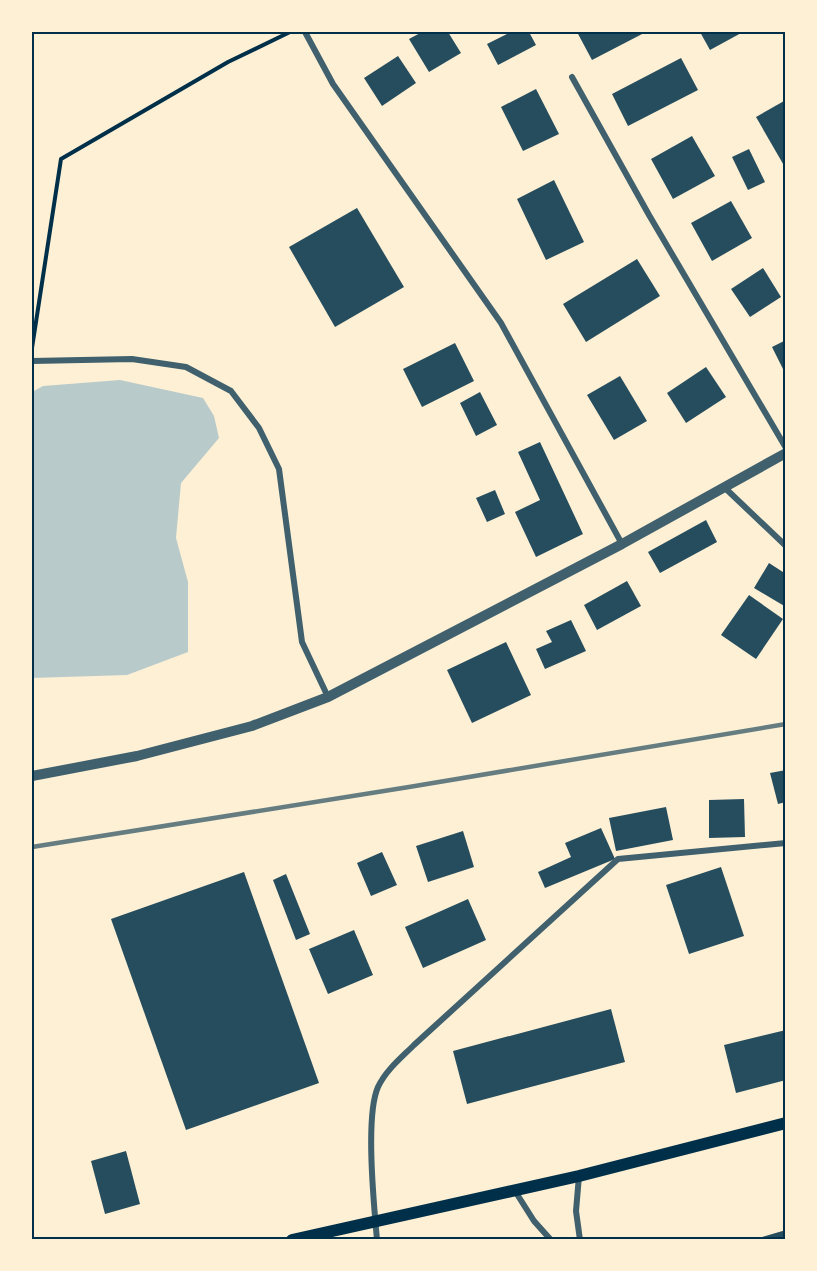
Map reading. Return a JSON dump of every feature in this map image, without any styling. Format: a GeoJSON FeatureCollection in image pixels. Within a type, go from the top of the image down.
{"type":"FeatureCollection","features":[{"type":"Feature","properties":{"kind":"main road"},"geometry":{"type":"LineString","coordinates":[[292,1239],[319,1237],[375,1221],[579,1176],[786,1123]]}},
{"type":"Feature","properties":{"kind":"street"},"geometry":{"type":"LineString","coordinates":[[305,32],[333,84],[501,323],[622,544]]}},
{"type":"Feature","properties":{"kind":"street"},"geometry":{"type":"LineString","coordinates":[[572,77],[649,215],[786,448]]}},
{"type":"Feature","properties":{"kind":"street"},"geometry":{"type":"LineString","coordinates":[[32,361],[132,359],[186,367],[231,391],[260,428],[279,469],[302,642],[328,697]]}},
{"type":"Feature","properties":{"kind":"street"},"geometry":{"type":"LineString","coordinates":[[32,776],[137,756],[252,726],[328,697],[622,544],[786,453]]}},
{"type":"Feature","properties":{"kind":"street"},"geometry":{"type":"LineString","coordinates":[[725,488],[786,546]]}},
{"type":"Feature","properties":{"kind":"street"},"geometry":{"type":"LineString","coordinates":[[377,1239],[373,1101],[387,1072],[414,1045],[618,859],[786,843]]}},
{"type":"Feature","properties":{"kind":"street"},"geometry":{"type":"LineString","coordinates":[[579,1176],[576,1211],[580,1239]]}},
{"type":"Feature","properties":{"kind":"street"},"geometry":{"type":"LineString","coordinates":[[515,1191],[534,1221],[551,1239]]}},
{"type":"Feature","properties":{"kind":"path"},"geometry":{"type":"LineString","coordinates":[[32,348],[62,159],[228,62],[290,32]]}},
{"type":"Feature","properties":{"kind":"shaded area"},"geometry":{"type":"Polygon","coordinates":[[[120,380],[203,398],[214,416],[219,438],[181,483],[176,538],[188,582],[188,652],[127,675],[32,678],[32,392],[43,386],[120,380]]]}},
{"type":"Feature","properties":{"kind":"building"},"geometry":{"type":"Polygon","coordinates":[[[422,32],[448,32],[461,53],[429,72],[409,39],[422,32]]]}},
{"type":"Feature","properties":{"kind":"building"},"geometry":{"type":"Polygon","coordinates":[[[511,32],[529,32],[536,45],[498,65],[487,44],[511,32]]]}},
{"type":"Feature","properties":{"kind":"building"},"geometry":{"type":"Polygon","coordinates":[[[577,32],[646,32],[592,60],[577,32]]]}},
{"type":"Feature","properties":{"kind":"building"},"geometry":{"type":"Polygon","coordinates":[[[700,32],[743,32],[710,50],[700,32]]]}},
{"type":"Feature","properties":{"kind":"building"},"geometry":{"type":"Polygon","coordinates":[[[398,56],[416,83],[382,106],[364,78],[398,56]]]}},
{"type":"Feature","properties":{"kind":"building"},"geometry":{"type":"Polygon","coordinates":[[[681,58],[698,90],[628,126],[612,94],[681,58]]]}},
{"type":"Feature","properties":{"kind":"building"},"geometry":{"type":"Polygon","coordinates":[[[536,89],[559,134],[523,151],[501,107],[536,89]]]}},
{"type":"Feature","properties":{"kind":"building"},"geometry":{"type":"Polygon","coordinates":[[[784,101],[786,104],[786,169],[756,117],[784,101]]]}},
{"type":"Feature","properties":{"kind":"building"},"geometry":{"type":"Polygon","coordinates":[[[692,136],[715,176],[673,199],[651,159],[692,136]]]}},
{"type":"Feature","properties":{"kind":"building"},"geometry":{"type":"Polygon","coordinates":[[[749,149],[765,182],[748,190],[732,157],[749,149]]]}},
{"type":"Feature","properties":{"kind":"building"},"geometry":{"type":"Polygon","coordinates":[[[554,180],[584,242],[546,260],[517,199],[554,180]]]}},
{"type":"Feature","properties":{"kind":"building"},"geometry":{"type":"Polygon","coordinates":[[[731,201],[752,238],[712,261],[691,223],[731,201]]]}},
{"type":"Feature","properties":{"kind":"building"},"geometry":{"type":"Polygon","coordinates":[[[357,208],[404,287],[335,327],[289,247],[357,208]]]}},
{"type":"Feature","properties":{"kind":"building"},"geometry":{"type":"Polygon","coordinates":[[[637,259],[660,296],[586,342],[563,304],[637,259]]]}},
{"type":"Feature","properties":{"kind":"building"},"geometry":{"type":"Polygon","coordinates":[[[763,268],[781,297],[750,317],[731,289],[763,268]]]}},
{"type":"Feature","properties":{"kind":"building"},"geometry":{"type":"Polygon","coordinates":[[[786,340],[786,375],[772,347],[786,340]]]}},
{"type":"Feature","properties":{"kind":"building"},"geometry":{"type":"Polygon","coordinates":[[[455,343],[474,381],[422,407],[403,369],[455,343]]]}},
{"type":"Feature","properties":{"kind":"building"},"geometry":{"type":"Polygon","coordinates":[[[706,367],[726,397],[686,423],[667,393],[706,367]]]}},
{"type":"Feature","properties":{"kind":"building"},"geometry":{"type":"Polygon","coordinates":[[[620,376],[647,421],[614,440],[587,395],[620,376]]]}},
{"type":"Feature","properties":{"kind":"building"},"geometry":{"type":"Polygon","coordinates":[[[480,392],[497,425],[476,436],[460,403],[480,392]]]}},
{"type":"Feature","properties":{"kind":"building"},"geometry":{"type":"Polygon","coordinates":[[[540,442],[583,534],[536,557],[515,512],[540,500],[518,452],[540,442]]]}},
{"type":"Feature","properties":{"kind":"building"},"geometry":{"type":"Polygon","coordinates":[[[495,490],[505,514],[487,522],[476,498],[495,490]]]}},
{"type":"Feature","properties":{"kind":"building"},"geometry":{"type":"Polygon","coordinates":[[[706,520],[717,542],[660,573],[648,552],[706,520]]]}},
{"type":"Feature","properties":{"kind":"building"},"geometry":{"type":"Polygon","coordinates":[[[769,563],[786,574],[786,607],[754,588],[769,563]]]}},
{"type":"Feature","properties":{"kind":"building"},"geometry":{"type":"Polygon","coordinates":[[[627,581],[641,606],[597,630],[584,605],[627,581]]]}},
{"type":"Feature","properties":{"kind":"building"},"geometry":{"type":"Polygon","coordinates":[[[749,595],[783,619],[756,659],[721,635],[749,595]]]}},
{"type":"Feature","properties":{"kind":"building"},"geometry":{"type":"Polygon","coordinates":[[[571,620],[586,651],[545,669],[536,649],[552,642],[546,631],[571,620]]]}},
{"type":"Feature","properties":{"kind":"building"},"geometry":{"type":"Polygon","coordinates":[[[506,642],[531,695],[472,723],[447,670],[506,642]]]}},
{"type":"Feature","properties":{"kind":"building"},"geometry":{"type":"Polygon","coordinates":[[[786,770],[786,802],[778,804],[770,773],[786,770]]]}},
{"type":"Feature","properties":{"kind":"building"},"geometry":{"type":"Polygon","coordinates":[[[744,799],[745,837],[709,838],[709,800],[744,799]]]}},
{"type":"Feature","properties":{"kind":"building"},"geometry":{"type":"Polygon","coordinates":[[[666,807],[673,840],[616,851],[609,818],[666,807]]]}},
{"type":"Feature","properties":{"kind":"building"},"geometry":{"type":"Polygon","coordinates":[[[601,828],[615,859],[545,888],[538,872],[571,857],[565,843],[601,828]]]}},
{"type":"Feature","properties":{"kind":"building"},"geometry":{"type":"Polygon","coordinates":[[[463,831],[474,867],[428,882],[416,846],[463,831]]]}},
{"type":"Feature","properties":{"kind":"building"},"geometry":{"type":"Polygon","coordinates":[[[382,852],[397,885],[371,896],[357,863],[382,852]]]}},
{"type":"Feature","properties":{"kind":"building"},"geometry":{"type":"Polygon","coordinates":[[[721,867],[744,936],[689,954],[666,885],[721,867]]]}},
{"type":"Feature","properties":{"kind":"building"},"geometry":{"type":"Polygon","coordinates":[[[244,872],[319,1083],[186,1130],[111,919],[244,872]]]}},
{"type":"Feature","properties":{"kind":"building"},"geometry":{"type":"Polygon","coordinates":[[[286,874],[310,934],[296,940],[273,880],[286,874]]]}},
{"type":"Feature","properties":{"kind":"building"},"geometry":{"type":"Polygon","coordinates":[[[468,899],[486,940],[423,968],[405,927],[468,899]]]}},
{"type":"Feature","properties":{"kind":"building"},"geometry":{"type":"Polygon","coordinates":[[[354,930],[373,975],[328,994],[309,949],[354,930]]]}},
{"type":"Feature","properties":{"kind":"building"},"geometry":{"type":"Polygon","coordinates":[[[611,1009],[625,1062],[467,1104],[453,1051],[611,1009]]]}},
{"type":"Feature","properties":{"kind":"building"},"geometry":{"type":"Polygon","coordinates":[[[786,1030],[786,1080],[736,1093],[724,1045],[786,1030]]]}},
{"type":"Feature","properties":{"kind":"building"},"geometry":{"type":"Polygon","coordinates":[[[126,1151],[140,1204],[105,1214],[91,1161],[126,1151]]]}},
{"type":"Feature","properties":{"kind":"building"},"geometry":{"type":"Polygon","coordinates":[[[786,1230],[786,1240],[755,1240],[755,1239],[786,1230]]]}},
{"type":"Feature","properties":{"kind":"railway"},"geometry":{"type":"LineString","coordinates":[[32,847],[786,724]]}}]}
